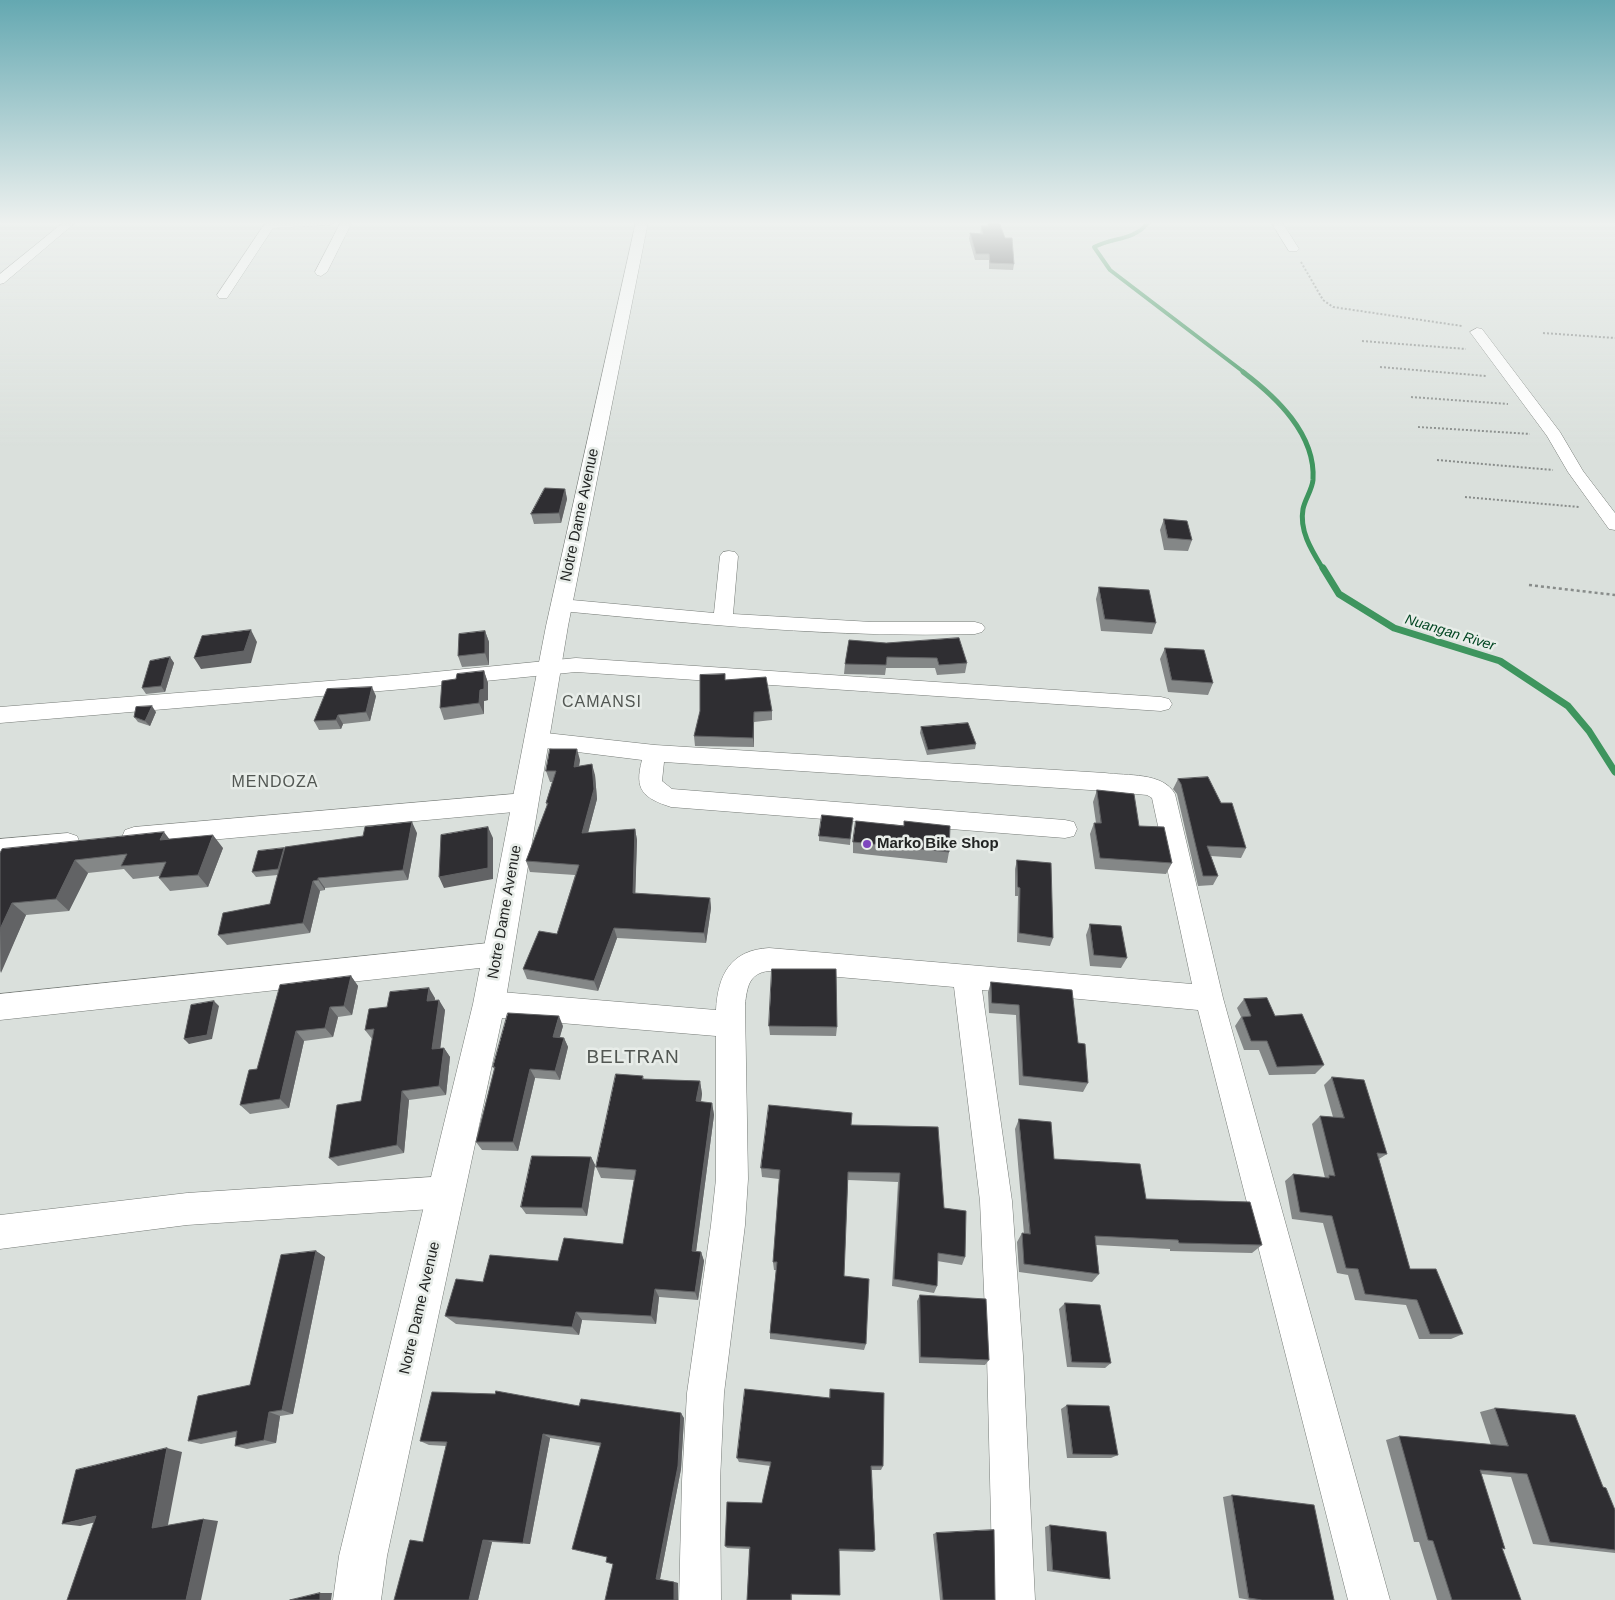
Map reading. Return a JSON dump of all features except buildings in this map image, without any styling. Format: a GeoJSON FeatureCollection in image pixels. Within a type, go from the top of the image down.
{"type":"FeatureCollection","features":[{"type":"Feature","properties":{"kind":"street","name":"Notre Dame Avenue"},"geometry":{"type":"LineString","coordinates":[[357,1600],[363,1556],[489,1004],[561,605],[626,297]]}},
{"type":"Feature","properties":{"kind":"street"},"geometry":{"type":"LineString","coordinates":[[1477,332],[1530,406],[1554,435],[1576,472],[1615,525]]}},
{"type":"Feature","properties":{"kind":"street"},"geometry":{"type":"LineString","coordinates":[[723,619],[728,556]]}},
{"type":"Feature","properties":{"kind":"street"},"geometry":{"type":"LineString","coordinates":[[561,605],[854,629],[917,631],[975,628]]}},
{"type":"Feature","properties":{"kind":"street"},"geometry":{"type":"LineString","coordinates":[[0,715],[404,682],[576,665],[1162,704]]}},
{"type":"Feature","properties":{"kind":"street"},"geometry":{"type":"LineString","coordinates":[[537,740],[655,753],[1105,782],[1153,787],[1163,794],[1209,998],[1369,1600]]}},
{"type":"Feature","properties":{"kind":"street"},"geometry":{"type":"LineString","coordinates":[[655,753],[650,773],[652,789],[658,795],[671,798],[1066,829]]}},
{"type":"Feature","properties":{"kind":"street"},"geometry":{"type":"LineString","coordinates":[[0,849],[525,802]]}},
{"type":"Feature","properties":{"kind":"street"},"geometry":{"type":"LineString","coordinates":[[0,1007],[498,954]]}},
{"type":"Feature","properties":{"kind":"street"},"geometry":{"type":"LineString","coordinates":[[700,1600],[701,1434],[708,1362],[729,1222],[732,1179],[730,1024],[736,978],[744,966],[754,961],[783,960],[1209,998]]}},
{"type":"Feature","properties":{"kind":"street"},"geometry":{"type":"LineString","coordinates":[[966,976],[996,1201],[1005,1356],[1014,1600]]}},
{"type":"Feature","properties":{"kind":"street"},"geometry":{"type":"LineString","coordinates":[[489,1004],[730,1024]]}},
{"type":"Feature","properties":{"kind":"street"},"geometry":{"type":"LineString","coordinates":[[0,1232],[186,1210],[447,1192]]}},
{"type":"Feature","properties":{"kind":"path"},"geometry":{"type":"LineString","coordinates":[[1321,297],[1333,307],[1457,325],[1471,328],[1477,332]]}},
{"type":"Feature","properties":{"kind":"path"},"geometry":{"type":"LineString","coordinates":[[1543,333],[1615,338]]}},
{"type":"Feature","properties":{"kind":"path"},"geometry":{"type":"LineString","coordinates":[[1362,341],[1490,351]]}},
{"type":"Feature","properties":{"kind":"path"},"geometry":{"type":"LineString","coordinates":[[1380,367],[1510,378]]}},
{"type":"Feature","properties":{"kind":"path"},"geometry":{"type":"LineString","coordinates":[[1411,397],[1530,406]]}},
{"type":"Feature","properties":{"kind":"path"},"geometry":{"type":"LineString","coordinates":[[1418,427],[1554,435]]}},
{"type":"Feature","properties":{"kind":"path"},"geometry":{"type":"LineString","coordinates":[[1437,460],[1576,472]]}},
{"type":"Feature","properties":{"kind":"path"},"geometry":{"type":"LineString","coordinates":[[1465,497],[1603,509]]}},
{"type":"Feature","properties":{"kind":"path"},"geometry":{"type":"LineString","coordinates":[[1529,586],[1615,595]]}},
{"type":"Feature","properties":{"kind":"waterway","name":"Nuangan River"},"geometry":{"type":"LineString","coordinates":[[1145,297],[1245,373]]}},
{"type":"Feature","properties":{"kind":"waterway","name":"Nuangan River"},"geometry":{"type":"LineString","coordinates":[[1243,372],[1280,405],[1301,432],[1308,447],[1312,463],[1313,480],[1302,517],[1307,540],[1323,569]]}},
{"type":"Feature","properties":{"kind":"waterway","name":"Nuangan River"},"geometry":{"type":"LineString","coordinates":[[1323,568],[1339,594],[1394,628],[1500,661],[1568,706],[1589,731],[1615,772]]}},
{"type":"Feature","properties":{"kind":"place","name":"Marko Bike Shop"},"geometry":{"type":"Point","coordinates":[867,844]}},
{"type":"Feature","properties":{"kind":"district","name":"CAMANSI"},"geometry":{"type":"Point","coordinates":[602,703]}},
{"type":"Feature","properties":{"kind":"district","name":"MENDOZA"},"geometry":{"type":"Point","coordinates":[275,783]}},
{"type":"Feature","properties":{"kind":"district","name":"BELTRAN"},"geometry":{"type":"Point","coordinates":[633,1058]}}]}
